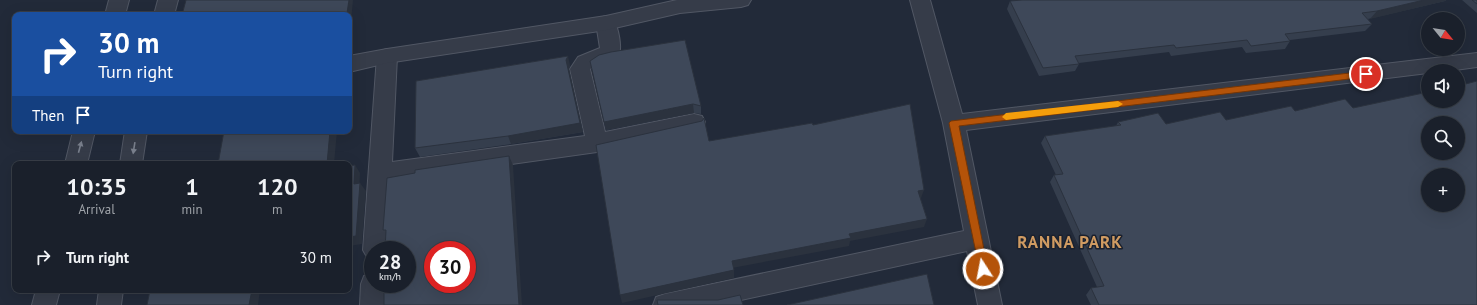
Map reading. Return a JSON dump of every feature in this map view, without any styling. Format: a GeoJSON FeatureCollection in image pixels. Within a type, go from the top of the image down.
{"type":"FeatureCollection","features":[{"type":"Feature","properties":{"kind":"street"},"geometry":{"type":"LineString","coordinates":[[116,12],[119,0]]}},
{"type":"Feature","properties":{"kind":"street"},"geometry":{"type":"LineString","coordinates":[[165,12],[168,0]]}},
{"type":"Feature","properties":{"kind":"street"},"geometry":{"type":"LineString","coordinates":[[352,63],[387,56],[606,23],[680,6],[741,0]]}},
{"type":"Feature","properties":{"kind":"street"},"geometry":{"type":"LineString","coordinates":[[920,0],[954,123],[990,305]]}},
{"type":"Feature","properties":{"kind":"street"},"geometry":{"type":"LineString","coordinates":[[597,142],[580,69],[586,60],[611,52],[606,23]]}},
{"type":"Feature","properties":{"kind":"street"},"geometry":{"type":"LineString","coordinates":[[376,241],[387,56]]}},
{"type":"Feature","properties":{"kind":"street"},"geometry":{"type":"LineString","coordinates":[[954,123],[1477,60]]}},
{"type":"Feature","properties":{"kind":"street"},"geometry":{"type":"LineString","coordinates":[[380,173],[597,142],[694,122]]}},
{"type":"Feature","properties":{"kind":"street"},"geometry":{"type":"LineString","coordinates":[[77,161],[83,134]]}},
{"type":"Feature","properties":{"kind":"street"},"geometry":{"type":"LineString","coordinates":[[131,161],[136,134]]}},
{"type":"Feature","properties":{"kind":"street"},"geometry":{"type":"LineString","coordinates":[[665,305],[977,239]]}},
{"type":"Feature","properties":{"kind":"street"},"geometry":{"type":"LineString","coordinates":[[44,305],[47,293]]}},
{"type":"Feature","properties":{"kind":"street"},"geometry":{"type":"LineString","coordinates":[[109,305],[111,293]]}},
{"type":"Feature","properties":{"kind":"street"},"geometry":{"type":"LineString","coordinates":[[372,305],[373,293]]}},
{"type":"Feature","properties":{"kind":"building"},"geometry":{"type":"Polygon","coordinates":[[[186,0],[349,0],[347,12],[183,12],[186,0]]]}},
{"type":"Feature","properties":{"kind":"building"},"geometry":{"type":"Polygon","coordinates":[[[1424,0],[1362,13],[1372,24],[1285,34],[1290,41],[1251,46],[1247,40],[1176,48],[1174,45],[1075,56],[1079,64],[1043,68],[1010,1],[1424,0]]]}},
{"type":"Feature","properties":{"kind":"building"},"geometry":{"type":"Polygon","coordinates":[[[685,40],[701,106],[693,104],[604,122],[590,61],[599,55],[611,52],[685,40]]]}},
{"type":"Feature","properties":{"kind":"building"},"geometry":{"type":"Polygon","coordinates":[[[568,56],[566,60],[580,123],[508,136],[415,148],[416,81],[568,56]]]}},
{"type":"Feature","properties":{"kind":"building"},"geometry":{"type":"Polygon","coordinates":[[[1477,81],[1477,305],[1099,305],[1091,288],[1104,286],[1054,175],[1063,174],[1045,136],[1121,125],[1118,122],[1158,113],[1166,124],[1220,112],[1226,120],[1291,106],[1295,111],[1345,99],[1353,108],[1421,93],[1421,108],[1465,108],[1465,84],[1477,81]]]}},
{"type":"Feature","properties":{"kind":"building"},"geometry":{"type":"Polygon","coordinates":[[[910,104],[924,190],[918,191],[927,219],[849,234],[851,238],[732,261],[734,270],[620,295],[596,145],[702,121],[704,118],[709,141],[812,123],[813,125],[910,104]]]}},
{"type":"Feature","properties":{"kind":"building"},"geometry":{"type":"Polygon","coordinates":[[[223,134],[330,134],[327,161],[219,161],[223,134]]]}},
{"type":"Feature","properties":{"kind":"building"},"geometry":{"type":"Polygon","coordinates":[[[509,156],[519,305],[384,305],[384,293],[416,293],[416,241],[385,241],[386,230],[383,230],[387,178],[415,173],[415,170],[509,156]]]}},
{"type":"Feature","properties":{"kind":"building"},"geometry":{"type":"Polygon","coordinates":[[[355,165],[354,184],[360,183],[356,236],[352,237],[352,166],[355,165]]]}},
{"type":"Feature","properties":{"kind":"building"},"geometry":{"type":"Polygon","coordinates":[[[927,274],[934,305],[787,305],[927,274]]]}},
{"type":"Feature","properties":{"kind":"building"},"geometry":{"type":"Polygon","coordinates":[[[149,293],[251,293],[249,305],[147,305],[149,293]]]}},
{"type":"Feature","properties":{"kind":"building"},"geometry":{"type":"Polygon","coordinates":[[[740,295],[743,305],[658,305],[657,300],[718,300],[740,295]]]}},
{"type":"Feature","properties":{"kind":"slow traffic"},"geometry":{"type":"LineString","coordinates":[[1006,117],[1118,104]]}},
{"type":"Feature","properties":{"kind":"district","name":"RANNA PARK"},"geometry":{"type":"Point","coordinates":[1070,242]}},
{"type":"Feature","properties":{"kind":"route"},"geometry":{"type":"LineString","coordinates":[[983,269],[954,123],[1366,74]]}}]}
